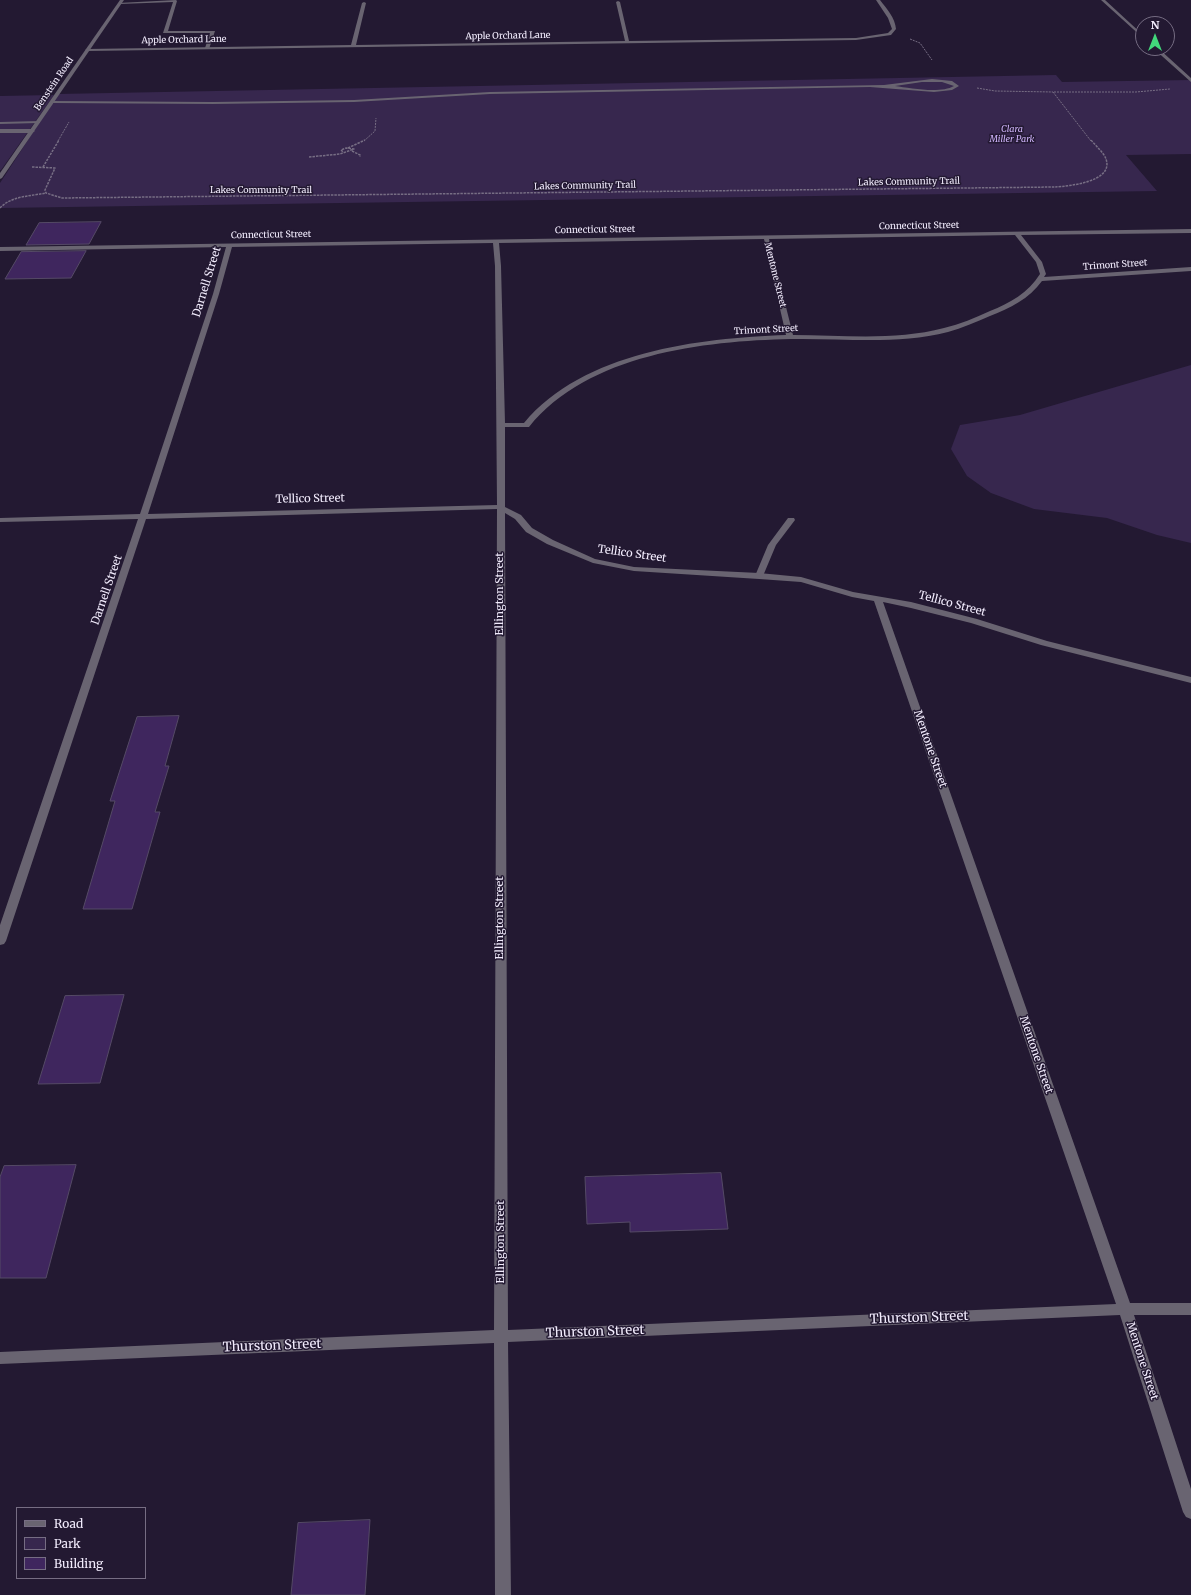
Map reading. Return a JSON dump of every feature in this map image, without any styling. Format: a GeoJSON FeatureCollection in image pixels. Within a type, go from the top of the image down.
{"type":"FeatureCollection","features":[{"type":"Feature","properties":{"kind":"street","name":"Apple Orchard Lane"},"geometry":{"type":"LineString","coordinates":[[87,50],[856,39],[889,34],[894,29],[894,25],[878,0]]}},
{"type":"Feature","properties":{"kind":"street"},"geometry":{"type":"LineString","coordinates":[[1103,0],[1135,30]]}},
{"type":"Feature","properties":{"kind":"street"},"geometry":{"type":"LineString","coordinates":[[121,2],[175,1],[165,32],[213,32],[206,48]]}},
{"type":"Feature","properties":{"kind":"street","name":"Benstein Road"},"geometry":{"type":"LineString","coordinates":[[0,178],[6,166],[121,2]]}},
{"type":"Feature","properties":{"kind":"street"},"geometry":{"type":"LineString","coordinates":[[618,2],[627,42]]}},
{"type":"Feature","properties":{"kind":"street"},"geometry":{"type":"LineString","coordinates":[[353,46],[364,3]]}},
{"type":"Feature","properties":{"kind":"street"},"geometry":{"type":"LineString","coordinates":[[1164,56],[1189,77],[1191,81]]}},
{"type":"Feature","properties":{"kind":"street"},"geometry":{"type":"LineString","coordinates":[[52,102],[213,103],[354,101],[490,93],[884,86],[940,90],[954,88],[957,86],[949,82],[930,81],[884,86]]}},
{"type":"Feature","properties":{"kind":"street"},"geometry":{"type":"LineString","coordinates":[[0,123],[38,122]]}},
{"type":"Feature","properties":{"kind":"street"},"geometry":{"type":"LineString","coordinates":[[0,131],[32,131]]}},
{"type":"Feature","properties":{"kind":"street","name":"Connecticut Street"},"geometry":{"type":"LineString","coordinates":[[0,249],[1191,231]]}},
{"type":"Feature","properties":{"kind":"street"},"geometry":{"type":"LineString","coordinates":[[1016,234],[1039,262],[1044,274],[1040,279]]}},
{"type":"Feature","properties":{"kind":"street","name":"Mentone Street"},"geometry":{"type":"LineString","coordinates":[[766,237],[790,337]]}},
{"type":"Feature","properties":{"kind":"street","name":"Ellington Street"},"geometry":{"type":"LineString","coordinates":[[496,241],[498,266],[501,425],[501,1337],[503,1595]]}},
{"type":"Feature","properties":{"kind":"street","name":"Darnell Street"},"geometry":{"type":"LineString","coordinates":[[0,941],[143,516],[211,309],[230,245]]}},
{"type":"Feature","properties":{"kind":"street","name":"Trimont Street"},"geometry":{"type":"LineString","coordinates":[[501,425],[526,425],[535,413],[575,383],[621,363],[667,350],[737,340],[790,337],[908,336],[945,330],[979,319],[1015,303],[1035,288],[1040,279],[1191,269]]}},
{"type":"Feature","properties":{"kind":"street","name":"Tellico Street"},"geometry":{"type":"LineString","coordinates":[[0,520],[500,507],[518,517],[529,530],[592,562],[634,569],[666,572],[759,576],[801,580],[974,621],[1044,643],[1191,680]]}},
{"type":"Feature","properties":{"kind":"street"},"geometry":{"type":"LineString","coordinates":[[759,576],[772,545],[791,520]]}},
{"type":"Feature","properties":{"kind":"street","name":"Mentone Street"},"geometry":{"type":"LineString","coordinates":[[878,599],[1125,1309],[1191,1512]]}},
{"type":"Feature","properties":{"kind":"street","name":"Thurston Street"},"geometry":{"type":"LineString","coordinates":[[0,1358],[1125,1309],[1191,1309]]}},
{"type":"Feature","properties":{"kind":"path"},"geometry":{"type":"LineString","coordinates":[[995,91],[1136,92],[1176,89]]}},
{"type":"Feature","properties":{"kind":"path","name":"Lakes Community Trail"},"geometry":{"type":"LineString","coordinates":[[46,193],[62,198],[314,197],[1055,187],[1079,185],[1089,182],[1103,173],[1107,164],[1106,159],[1053,92]]}},
{"type":"Feature","properties":{"kind":"path"},"geometry":{"type":"LineString","coordinates":[[344,152],[341,149],[348,148],[363,141],[375,131],[376,118],[354,101]]}},
{"type":"Feature","properties":{"kind":"path"},"geometry":{"type":"LineString","coordinates":[[348,148],[354,149],[352,151]]}},
{"type":"Feature","properties":{"kind":"path"},"geometry":{"type":"LineString","coordinates":[[309,157],[330,156],[352,151],[360,155],[360,157]]}},
{"type":"Feature","properties":{"kind":"path"},"geometry":{"type":"LineString","coordinates":[[0,208],[2,205],[10,201],[46,193],[45,190],[55,168],[6,166]]}},
{"type":"Feature","properties":{"kind":"green space","name":"Clara Miller Park"},"geometry":{"type":"Polygon","coordinates":[[[1056,75],[1062,82],[1191,80],[1191,154],[1126,155],[1157,191],[0,208],[0,183],[58,94],[1056,75]]]}},
{"type":"Feature","properties":{"kind":"green space"},"geometry":{"type":"Polygon","coordinates":[[[54,95],[1,170],[0,170],[0,96],[54,95]]]}},
{"type":"Feature","properties":{"kind":"green space"},"geometry":{"type":"Polygon","coordinates":[[[1191,365],[1191,543],[1157,535],[1107,518],[1034,509],[991,493],[967,476],[951,449],[960,425],[1020,415],[1191,365]]]}},
{"type":"Feature","properties":{"kind":"building"},"geometry":{"type":"Polygon","coordinates":[[[101,222],[89,244],[26,245],[39,223],[101,222]]]}},
{"type":"Feature","properties":{"kind":"building"},"geometry":{"type":"Polygon","coordinates":[[[86,251],[71,278],[5,279],[21,252],[86,251]]]}},
{"type":"Feature","properties":{"kind":"building"},"geometry":{"type":"Polygon","coordinates":[[[179,716],[165,766],[169,766],[155,812],[160,812],[132,909],[83,909],[115,801],[110,801],[137,717],[179,716]]]}},
{"type":"Feature","properties":{"kind":"building"},"geometry":{"type":"Polygon","coordinates":[[[124,995],[100,1083],[38,1084],[65,996],[124,995]]]}},
{"type":"Feature","properties":{"kind":"building"},"geometry":{"type":"Polygon","coordinates":[[[76,1165],[46,1278],[0,1278],[0,1177],[4,1166],[76,1165]]]}},
{"type":"Feature","properties":{"kind":"building"},"geometry":{"type":"Polygon","coordinates":[[[721,1173],[728,1229],[630,1232],[630,1222],[587,1224],[585,1177],[721,1173]]]}},
{"type":"Feature","properties":{"kind":"building"},"geometry":{"type":"Polygon","coordinates":[[[370,1520],[365,1595],[291,1595],[298,1523],[370,1520]]]}}]}
